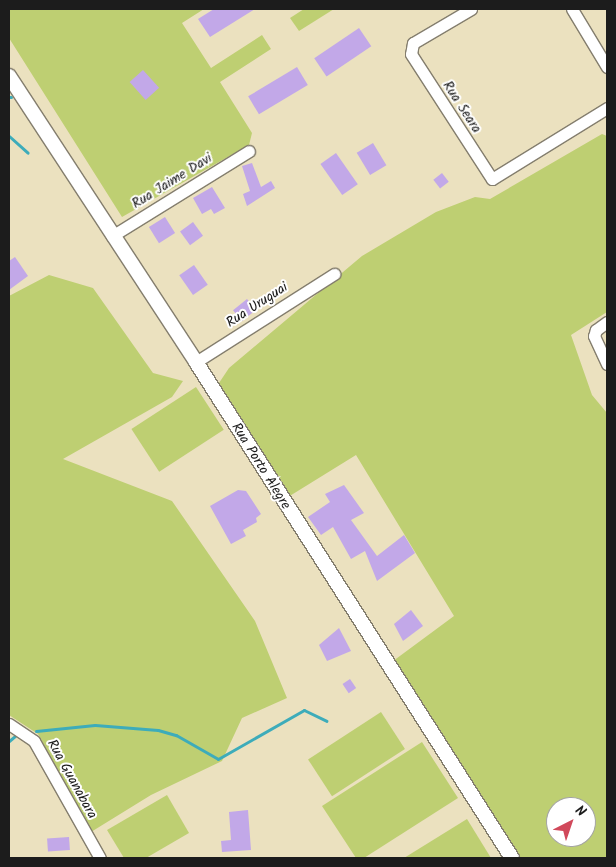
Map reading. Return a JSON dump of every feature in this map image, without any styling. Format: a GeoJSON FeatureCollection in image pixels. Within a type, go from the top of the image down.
{"type":"FeatureCollection","features":[{"type":"Feature","properties":{"kind":"street","name":"Rua Seara"},"geometry":{"type":"LineString","coordinates":[[471,9],[413,43],[410,48],[410,54],[492,179],[607,108]]}},
{"type":"Feature","properties":{"kind":"street"},"geometry":{"type":"LineString","coordinates":[[572,9],[607,67]]}},
{"type":"Feature","properties":{"kind":"street","name":"Rua Porto Alegre"},"geometry":{"type":"LineString","coordinates":[[9,76],[196,362],[512,858]]}},
{"type":"Feature","properties":{"kind":"street","name":"Rua Jaime Davi"},"geometry":{"type":"LineString","coordinates":[[112,236],[249,151]]}},
{"type":"Feature","properties":{"kind":"street","name":"Rua Uruguai"},"geometry":{"type":"LineString","coordinates":[[196,362],[334,274]]}},
{"type":"Feature","properties":{"kind":"street"},"geometry":{"type":"LineString","coordinates":[[607,322],[596,330],[594,336],[607,364]]}},
{"type":"Feature","properties":{"kind":"street","name":"Rua Guanabara"},"geometry":{"type":"LineString","coordinates":[[9,724],[34,741],[100,858]]}},
{"type":"Feature","properties":{"kind":"green space"},"geometry":{"type":"Polygon","coordinates":[[[9,9],[204,9],[182,23],[211,68],[262,35],[271,49],[220,82],[252,133],[249,145],[122,217],[9,38],[9,9]]]}},
{"type":"Feature","properties":{"kind":"green space"},"geometry":{"type":"Polygon","coordinates":[[[304,9],[334,9],[299,31],[290,18],[304,9]]]}},
{"type":"Feature","properties":{"kind":"green space"},"geometry":{"type":"Polygon","coordinates":[[[602,134],[607,136],[607,312],[571,335],[592,395],[607,413],[607,858],[504,858],[385,667],[454,616],[356,455],[280,502],[211,395],[229,368],[362,256],[436,212],[475,197],[490,199],[602,134]]]}},
{"type":"Feature","properties":{"kind":"green space"},"geometry":{"type":"Polygon","coordinates":[[[49,275],[93,288],[153,373],[183,381],[172,397],[63,459],[172,501],[255,621],[287,698],[242,718],[222,761],[151,795],[91,832],[38,734],[9,715],[9,296],[49,275]]]}},
{"type":"Feature","properties":{"kind":"green space"},"geometry":{"type":"Polygon","coordinates":[[[196,387],[224,430],[159,472],[131,429],[196,387]]]}},
{"type":"Feature","properties":{"kind":"green space"},"geometry":{"type":"Polygon","coordinates":[[[381,712],[405,749],[332,796],[308,759],[381,712]]]}},
{"type":"Feature","properties":{"kind":"green space"},"geometry":{"type":"Polygon","coordinates":[[[422,742],[458,798],[364,858],[356,858],[322,806],[422,742]]]}},
{"type":"Feature","properties":{"kind":"green space"},"geometry":{"type":"Polygon","coordinates":[[[167,795],[189,833],[146,858],[124,858],[107,830],[167,795]]]}},
{"type":"Feature","properties":{"kind":"green space"},"geometry":{"type":"Polygon","coordinates":[[[467,819],[491,858],[404,858],[467,819]]]}},
{"type":"Feature","properties":{"kind":"building"},"geometry":{"type":"Polygon","coordinates":[[[214,9],[255,9],[210,37],[198,19],[214,9]]]}},
{"type":"Feature","properties":{"kind":"building"},"geometry":{"type":"Polygon","coordinates":[[[359,28],[371,46],[327,76],[314,58],[359,28]]]}},
{"type":"Feature","properties":{"kind":"building"},"geometry":{"type":"Polygon","coordinates":[[[297,67],[308,85],[259,114],[248,96],[297,67]]]}},
{"type":"Feature","properties":{"kind":"building"},"geometry":{"type":"Polygon","coordinates":[[[143,70],[159,88],[146,100],[130,82],[143,70]]]}},
{"type":"Feature","properties":{"kind":"building"},"geometry":{"type":"Polygon","coordinates":[[[373,143],[386,165],[370,175],[357,153],[373,143]]]}},
{"type":"Feature","properties":{"kind":"building"},"geometry":{"type":"Polygon","coordinates":[[[336,153],[358,184],[342,195],[320,164],[336,153]]]}},
{"type":"Feature","properties":{"kind":"building"},"geometry":{"type":"Polygon","coordinates":[[[252,163],[261,187],[271,181],[275,188],[247,206],[243,194],[250,191],[242,166],[252,163]]]}},
{"type":"Feature","properties":{"kind":"building"},"geometry":{"type":"Polygon","coordinates":[[[442,173],[449,182],[440,188],[433,180],[442,173]]]}},
{"type":"Feature","properties":{"kind":"building"},"geometry":{"type":"Polygon","coordinates":[[[212,187],[225,208],[214,214],[211,209],[202,214],[193,198],[212,187]]]}},
{"type":"Feature","properties":{"kind":"building"},"geometry":{"type":"Polygon","coordinates":[[[165,217],[175,233],[159,243],[149,227],[165,217]]]}},
{"type":"Feature","properties":{"kind":"building"},"geometry":{"type":"Polygon","coordinates":[[[193,222],[203,236],[190,245],[180,231],[193,222]]]}},
{"type":"Feature","properties":{"kind":"building"},"geometry":{"type":"Polygon","coordinates":[[[15,257],[28,276],[9,290],[9,261],[15,257]]]}},
{"type":"Feature","properties":{"kind":"building"},"geometry":{"type":"Polygon","coordinates":[[[194,265],[208,285],[193,295],[179,275],[194,265]]]}},
{"type":"Feature","properties":{"kind":"building"},"geometry":{"type":"Polygon","coordinates":[[[247,299],[256,310],[242,321],[233,310],[247,299]]]}},
{"type":"Feature","properties":{"kind":"building"},"geometry":{"type":"Polygon","coordinates":[[[344,485],[364,513],[351,520],[377,556],[404,535],[415,553],[377,581],[365,551],[351,559],[333,527],[321,535],[308,517],[330,502],[325,494],[344,485]]]}},
{"type":"Feature","properties":{"kind":"building"},"geometry":{"type":"Polygon","coordinates":[[[238,490],[246,491],[261,514],[256,518],[257,522],[243,530],[246,536],[231,544],[210,506],[238,490]]]}},
{"type":"Feature","properties":{"kind":"building"},"geometry":{"type":"Polygon","coordinates":[[[411,610],[423,626],[403,641],[394,624],[411,610]]]}},
{"type":"Feature","properties":{"kind":"building"},"geometry":{"type":"Polygon","coordinates":[[[339,628],[351,651],[327,661],[319,645],[339,628]]]}},
{"type":"Feature","properties":{"kind":"building"},"geometry":{"type":"Polygon","coordinates":[[[350,679],[356,688],[349,693],[343,684],[350,679]]]}},
{"type":"Feature","properties":{"kind":"building"},"geometry":{"type":"Polygon","coordinates":[[[248,810],[251,850],[222,852],[221,841],[231,840],[229,812],[248,810]]]}},
{"type":"Feature","properties":{"kind":"building"},"geometry":{"type":"Polygon","coordinates":[[[69,837],[70,850],[48,852],[47,839],[69,837]]]}},
{"type":"Feature","properties":{"kind":"waterway"},"geometry":{"type":"LineString","coordinates":[[9,136],[28,153]]}},
{"type":"Feature","properties":{"kind":"waterway"},"geometry":{"type":"LineString","coordinates":[[36,731],[95,725],[158,730],[176,735],[218,759],[304,710],[327,721]]}},
{"type":"Feature","properties":{"kind":"waterway"},"geometry":{"type":"LineString","coordinates":[[9,741],[15,736]]}}]}
